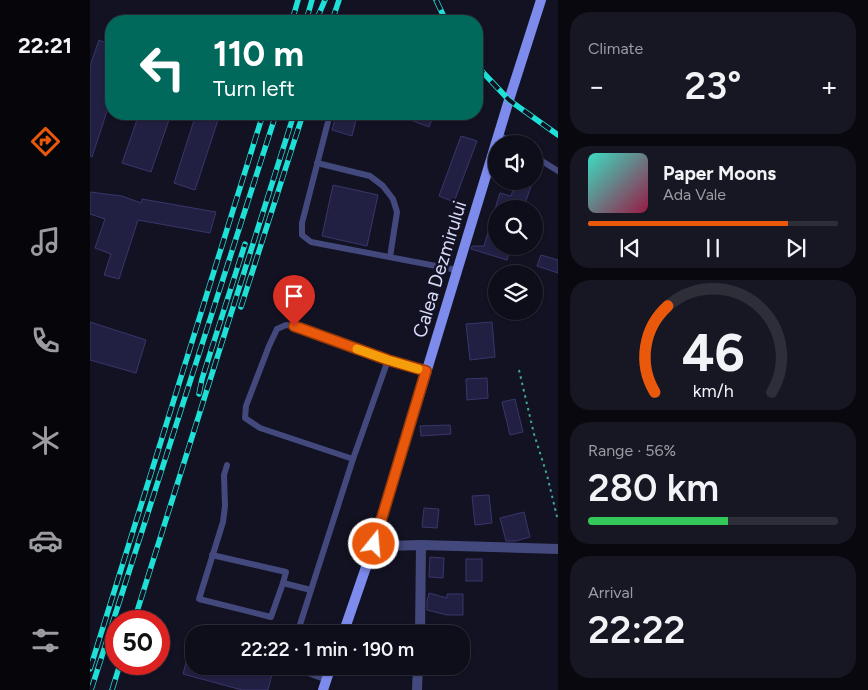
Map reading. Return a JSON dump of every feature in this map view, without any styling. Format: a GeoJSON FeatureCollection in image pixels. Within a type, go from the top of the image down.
{"type":"FeatureCollection","features":[{"type":"Feature","properties":{"kind":"main road","name":"Calea Dezmirului"},"geometry":{"type":"LineString","coordinates":[[345,625],[374,544],[498,134],[541,0]]}},
{"type":"Feature","properties":{"kind":"main road"},"geometry":{"type":"LineString","coordinates":[[323,690],[328,675]]}},
{"type":"Feature","properties":{"kind":"street"},"geometry":{"type":"LineString","coordinates":[[374,544],[386,546],[421,545],[558,549]]}},
{"type":"Feature","properties":{"kind":"street"},"geometry":{"type":"LineString","coordinates":[[420,625],[421,545]]}},
{"type":"Feature","properties":{"kind":"street"},"geometry":{"type":"LineString","coordinates":[[417,690],[418,675]]}},
{"type":"Feature","properties":{"kind":"lane"},"geometry":{"type":"LineString","coordinates":[[328,120],[302,223],[302,235],[311,242],[457,270]]}},
{"type":"Feature","properties":{"kind":"lane"},"geometry":{"type":"LineString","coordinates":[[543,162],[558,171]]}},
{"type":"Feature","properties":{"kind":"lane"},"geometry":{"type":"LineString","coordinates":[[317,163],[370,176],[383,186],[393,200],[397,212],[390,257]]}},
{"type":"Feature","properties":{"kind":"lane"},"geometry":{"type":"LineString","coordinates":[[353,459],[260,428],[244,418],[246,406],[277,329],[286,325],[294,326],[388,360],[426,371]]}},
{"type":"Feature","properties":{"kind":"lane"},"geometry":{"type":"LineString","coordinates":[[300,625],[353,459],[388,360]]}},
{"type":"Feature","properties":{"kind":"lane"},"geometry":{"type":"LineString","coordinates":[[212,555],[286,572],[271,617],[199,599],[212,555],[223,522],[225,506],[224,476],[227,465]]}},
{"type":"Feature","properties":{"kind":"lane"},"geometry":{"type":"LineString","coordinates":[[283,583],[311,590]]}},
{"type":"Feature","properties":{"kind":"lane"},"geometry":{"type":"LineString","coordinates":[[313,675],[326,680]]}},
{"type":"Feature","properties":{"kind":"path"},"geometry":{"type":"LineString","coordinates":[[519,370],[558,521]]}},
{"type":"Feature","properties":{"kind":"building"},"geometry":{"type":"Polygon","coordinates":[[[99,40],[105,42],[105,117],[92,157],[90,156],[90,66],[99,40]]]}},
{"type":"Feature","properties":{"kind":"building"},"geometry":{"type":"Polygon","coordinates":[[[137,120],[169,120],[151,172],[122,163],[137,120]]]}},
{"type":"Feature","properties":{"kind":"building"},"geometry":{"type":"Polygon","coordinates":[[[194,120],[218,120],[195,190],[174,183],[194,120]]]}},
{"type":"Feature","properties":{"kind":"building"},"geometry":{"type":"Polygon","coordinates":[[[335,120],[356,120],[352,136],[332,130],[335,120]]]}},
{"type":"Feature","properties":{"kind":"building"},"geometry":{"type":"Polygon","coordinates":[[[411,120],[432,120],[429,127],[411,120]]]}},
{"type":"Feature","properties":{"kind":"building"},"geometry":{"type":"Polygon","coordinates":[[[461,136],[477,141],[454,202],[439,196],[461,136]]]}},
{"type":"Feature","properties":{"kind":"building"},"geometry":{"type":"Polygon","coordinates":[[[333,185],[378,195],[367,246],[322,236],[333,185]]]}},
{"type":"Feature","properties":{"kind":"building"},"geometry":{"type":"Polygon","coordinates":[[[513,190],[530,190],[526,200],[498,200],[500,193],[511,196],[513,190]]]}},
{"type":"Feature","properties":{"kind":"building"},"geometry":{"type":"Polygon","coordinates":[[[90,192],[122,196],[141,203],[142,199],[216,212],[210,233],[138,220],[119,279],[104,275],[111,254],[95,248],[105,219],[90,214],[90,192]]]}},
{"type":"Feature","properties":{"kind":"building"},"geometry":{"type":"Polygon","coordinates":[[[488,232],[488,254],[471,249],[472,246],[484,246],[488,232]]]}},
{"type":"Feature","properties":{"kind":"building"},"geometry":{"type":"Polygon","coordinates":[[[491,255],[508,255],[507,260],[491,255]]]}},
{"type":"Feature","properties":{"kind":"building"},"geometry":{"type":"Polygon","coordinates":[[[541,255],[558,260],[558,273],[543,268],[543,265],[537,265],[541,255]]]}},
{"type":"Feature","properties":{"kind":"building"},"geometry":{"type":"Polygon","coordinates":[[[90,322],[146,340],[136,373],[90,360],[90,322]]]}},
{"type":"Feature","properties":{"kind":"building"},"geometry":{"type":"Polygon","coordinates":[[[492,322],[495,357],[470,360],[466,324],[492,322]]]}},
{"type":"Feature","properties":{"kind":"building"},"geometry":{"type":"Polygon","coordinates":[[[487,378],[488,398],[467,400],[466,379],[487,378]]]}},
{"type":"Feature","properties":{"kind":"building"},"geometry":{"type":"Polygon","coordinates":[[[515,399],[523,432],[510,435],[502,402],[515,399]]]}},
{"type":"Feature","properties":{"kind":"building"},"geometry":{"type":"Polygon","coordinates":[[[450,425],[451,434],[421,436],[420,426],[450,425]]]}},
{"type":"Feature","properties":{"kind":"building"},"geometry":{"type":"Polygon","coordinates":[[[489,495],[492,523],[475,525],[472,496],[489,495]]]}},
{"type":"Feature","properties":{"kind":"building"},"geometry":{"type":"Polygon","coordinates":[[[424,508],[439,509],[437,528],[422,527],[424,508]]]}},
{"type":"Feature","properties":{"kind":"building"},"geometry":{"type":"Polygon","coordinates":[[[524,512],[530,537],[506,541],[500,518],[524,512]]]}},
{"type":"Feature","properties":{"kind":"building"},"geometry":{"type":"Polygon","coordinates":[[[430,557],[444,558],[443,578],[429,577],[430,557]]]}},
{"type":"Feature","properties":{"kind":"building"},"geometry":{"type":"Polygon","coordinates":[[[466,559],[482,559],[482,581],[466,581],[466,559]]]}},
{"type":"Feature","properties":{"kind":"building"},"geometry":{"type":"Polygon","coordinates":[[[429,593],[447,598],[447,594],[463,594],[463,615],[447,615],[427,610],[429,593]]]}},
{"type":"Feature","properties":{"kind":"building"},"geometry":{"type":"Polygon","coordinates":[[[187,675],[272,675],[268,690],[242,690],[187,675]]]}},
{"type":"Feature","properties":{"kind":"railway"},"geometry":{"type":"LineString","coordinates":[[294,15],[298,0]]}},
{"type":"Feature","properties":{"kind":"railway"},"geometry":{"type":"LineString","coordinates":[[308,15],[312,0]]}},
{"type":"Feature","properties":{"kind":"railway"},"geometry":{"type":"LineString","coordinates":[[319,15],[325,0]]}},
{"type":"Feature","properties":{"kind":"railway"},"geometry":{"type":"LineString","coordinates":[[334,15],[339,0]]}},
{"type":"Feature","properties":{"kind":"railway"},"geometry":{"type":"LineString","coordinates":[[436,0],[443,15]]}},
{"type":"Feature","properties":{"kind":"railway"},"geometry":{"type":"LineString","coordinates":[[483,72],[509,100],[558,135]]}},
{"type":"Feature","properties":{"kind":"railway"},"geometry":{"type":"LineString","coordinates":[[90,669],[261,120]]}},
{"type":"Feature","properties":{"kind":"railway"},"geometry":{"type":"LineString","coordinates":[[91,690],[274,120]]}},
{"type":"Feature","properties":{"kind":"railway"},"geometry":{"type":"LineString","coordinates":[[137,610],[292,120]]}},
{"type":"Feature","properties":{"kind":"railway"},"geometry":{"type":"LineString","coordinates":[[241,307],[301,120]]}},
{"type":"Feature","properties":{"kind":"railway"},"geometry":{"type":"LineString","coordinates":[[199,394],[202,379],[245,244]]}},
{"type":"Feature","properties":{"kind":"railway"},"geometry":{"type":"LineString","coordinates":[[112,690],[117,675]]}},
{"type":"Feature","properties":{"kind":"slow traffic"},"geometry":{"type":"LineString","coordinates":[[357,349],[418,369]]}},
{"type":"Feature","properties":{"kind":"route"},"geometry":{"type":"LineString","coordinates":[[294,326],[388,360],[426,371],[374,544]]}}]}
